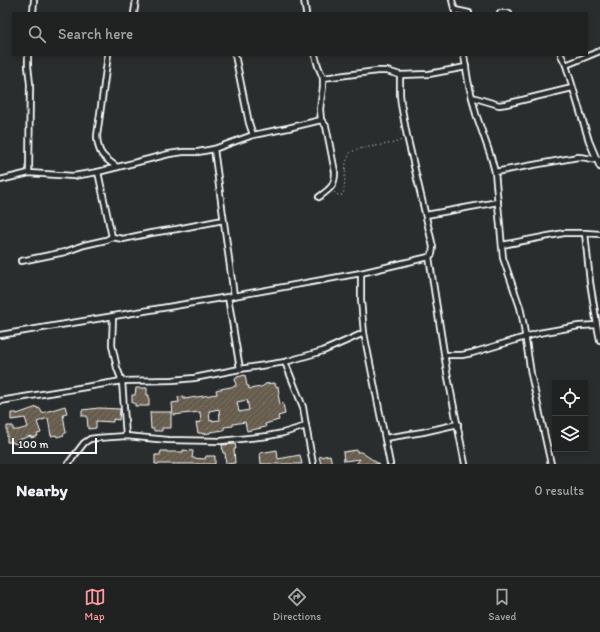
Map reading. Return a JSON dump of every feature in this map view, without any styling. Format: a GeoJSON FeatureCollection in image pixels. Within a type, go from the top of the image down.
{"type":"FeatureCollection","features":[{"type":"Feature","properties":{"kind":"street"},"geometry":{"type":"LineString","coordinates":[[33,12],[34,0]]}},
{"type":"Feature","properties":{"kind":"street"},"geometry":{"type":"LineString","coordinates":[[134,12],[136,0]]}},
{"type":"Feature","properties":{"kind":"street"},"geometry":{"type":"LineString","coordinates":[[304,0],[306,12]]}},
{"type":"Feature","properties":{"kind":"street"},"geometry":{"type":"LineString","coordinates":[[452,0],[455,12]]}},
{"type":"Feature","properties":{"kind":"street"},"geometry":{"type":"LineString","coordinates":[[588,56],[600,51]]}},
{"type":"Feature","properties":{"kind":"street"},"geometry":{"type":"LineString","coordinates":[[28,56],[30,84],[29,173]]}},
{"type":"Feature","properties":{"kind":"street"},"geometry":{"type":"LineString","coordinates":[[108,56],[97,146],[101,154],[117,167]]}},
{"type":"Feature","properties":{"kind":"street"},"geometry":{"type":"LineString","coordinates":[[236,56],[247,116],[253,135]]}},
{"type":"Feature","properties":{"kind":"street"},"geometry":{"type":"LineString","coordinates":[[315,56],[323,78],[320,109],[321,120],[326,126],[335,172],[335,179],[330,188],[319,197]]}},
{"type":"Feature","properties":{"kind":"street"},"geometry":{"type":"LineString","coordinates":[[464,56],[476,114],[495,172],[505,263],[520,308],[531,374],[551,464]]}},
{"type":"Feature","properties":{"kind":"street"},"geometry":{"type":"LineString","coordinates":[[562,56],[566,65],[589,141],[600,167]]}},
{"type":"Feature","properties":{"kind":"street"},"geometry":{"type":"LineString","coordinates":[[566,65],[588,56]]}},
{"type":"Feature","properties":{"kind":"street"},"geometry":{"type":"LineString","coordinates":[[323,78],[377,71],[387,71],[400,75],[429,74],[466,67]]}},
{"type":"Feature","properties":{"kind":"street"},"geometry":{"type":"LineString","coordinates":[[400,75],[401,104],[407,136],[433,247],[430,257],[447,372],[465,464]]}},
{"type":"Feature","properties":{"kind":"street"},"geometry":{"type":"LineString","coordinates":[[472,97],[499,104],[506,104],[572,88]]}},
{"type":"Feature","properties":{"kind":"street"},"geometry":{"type":"LineString","coordinates":[[0,180],[29,173],[73,176],[98,172],[168,154],[198,152],[214,149],[253,135],[321,120]]}},
{"type":"Feature","properties":{"kind":"street"},"geometry":{"type":"LineString","coordinates":[[214,149],[234,296]]}},
{"type":"Feature","properties":{"kind":"street"},"geometry":{"type":"LineString","coordinates":[[495,172],[578,157],[598,160]]}},
{"type":"Feature","properties":{"kind":"street"},"geometry":{"type":"LineString","coordinates":[[98,172],[112,236]]}},
{"type":"Feature","properties":{"kind":"street"},"geometry":{"type":"LineString","coordinates":[[426,215],[498,202]]}},
{"type":"Feature","properties":{"kind":"street"},"geometry":{"type":"LineString","coordinates":[[21,261],[65,252],[84,245],[106,240],[112,236],[123,239],[223,220]]}},
{"type":"Feature","properties":{"kind":"street"},"geometry":{"type":"LineString","coordinates":[[502,245],[564,233],[600,234]]}},
{"type":"Feature","properties":{"kind":"street"},"geometry":{"type":"LineString","coordinates":[[585,233],[590,282],[600,340]]}},
{"type":"Feature","properties":{"kind":"street"},"geometry":{"type":"LineString","coordinates":[[0,335],[234,296],[360,273],[430,257]]}},
{"type":"Feature","properties":{"kind":"street"},"geometry":{"type":"LineString","coordinates":[[360,273],[364,333],[390,464]]}},
{"type":"Feature","properties":{"kind":"street"},"geometry":{"type":"LineString","coordinates":[[228,297],[240,369]]}},
{"type":"Feature","properties":{"kind":"street"},"geometry":{"type":"LineString","coordinates":[[113,316],[112,345],[117,368],[122,381],[126,436]]}},
{"type":"Feature","properties":{"kind":"street"},"geometry":{"type":"LineString","coordinates":[[445,355],[472,353],[539,333],[579,326],[597,325]]}},
{"type":"Feature","properties":{"kind":"street"},"geometry":{"type":"LineString","coordinates":[[0,401],[122,381],[180,379],[285,362],[323,351],[364,333]]}},
{"type":"Feature","properties":{"kind":"street"},"geometry":{"type":"LineString","coordinates":[[285,362],[306,417],[306,426],[313,464]]}},
{"type":"Feature","properties":{"kind":"street"},"geometry":{"type":"LineString","coordinates":[[385,438],[423,432],[458,424]]}},
{"type":"Feature","properties":{"kind":"street"},"geometry":{"type":"LineString","coordinates":[[68,464],[84,443],[90,439],[96,438],[126,436],[168,440],[221,441],[268,436],[306,426]]}},
{"type":"Feature","properties":{"kind":"path"},"geometry":{"type":"LineString","coordinates":[[330,188],[337,195],[342,195],[344,191],[346,162],[350,153],[357,149],[394,143],[407,136]]}},
{"type":"Feature","properties":{"kind":"building"},"geometry":{"type":"Polygon","coordinates":[[[245,375],[249,389],[261,387],[265,384],[275,383],[276,387],[278,386],[280,404],[283,403],[285,414],[278,416],[279,420],[265,424],[266,427],[247,431],[245,422],[224,427],[224,430],[202,434],[198,433],[196,423],[201,422],[200,412],[173,415],[172,403],[179,402],[178,397],[184,396],[184,399],[217,394],[216,390],[236,386],[235,378],[245,375]],[[247,400],[237,402],[239,412],[249,410],[247,400]],[[219,409],[209,411],[210,421],[220,420],[219,409]]]}},
{"type":"Feature","properties":{"kind":"building"},"geometry":{"type":"Polygon","coordinates":[[[136,388],[147,388],[147,395],[149,395],[149,406],[135,406],[135,403],[132,403],[132,395],[135,395],[136,388]]]}},
{"type":"Feature","properties":{"kind":"building"},"geometry":{"type":"Polygon","coordinates":[[[65,406],[67,413],[63,414],[66,433],[63,434],[64,435],[57,437],[56,435],[51,436],[48,418],[37,422],[41,433],[37,434],[38,436],[31,438],[31,436],[18,440],[18,444],[7,442],[7,426],[13,426],[13,430],[28,427],[25,418],[11,420],[11,413],[17,414],[37,407],[38,409],[40,408],[42,413],[65,406]]]}},
{"type":"Feature","properties":{"kind":"building"},"geometry":{"type":"Polygon","coordinates":[[[99,408],[120,409],[119,420],[113,419],[113,422],[96,421],[96,428],[88,429],[87,416],[82,416],[82,410],[99,408]]]}},
{"type":"Feature","properties":{"kind":"building"},"geometry":{"type":"Polygon","coordinates":[[[150,412],[171,412],[171,428],[162,428],[162,431],[154,431],[154,429],[151,429],[150,412]]]}},
{"type":"Feature","properties":{"kind":"building"},"geometry":{"type":"Polygon","coordinates":[[[235,444],[235,463],[226,464],[225,453],[223,453],[222,445],[235,444]]]}},
{"type":"Feature","properties":{"kind":"building"},"geometry":{"type":"Polygon","coordinates":[[[183,450],[193,451],[192,458],[205,459],[206,456],[215,456],[215,464],[155,464],[155,455],[160,455],[161,451],[183,452],[183,450]]]}},
{"type":"Feature","properties":{"kind":"building"},"geometry":{"type":"Polygon","coordinates":[[[277,450],[278,459],[300,455],[302,464],[261,464],[260,453],[277,450]]]}},
{"type":"Feature","properties":{"kind":"building"},"geometry":{"type":"Polygon","coordinates":[[[357,450],[357,452],[361,452],[379,464],[356,464],[360,459],[344,461],[343,452],[357,450]]]}},
{"type":"Feature","properties":{"kind":"building"},"geometry":{"type":"Polygon","coordinates":[[[330,455],[332,464],[321,464],[319,457],[330,455]]]}}]}
